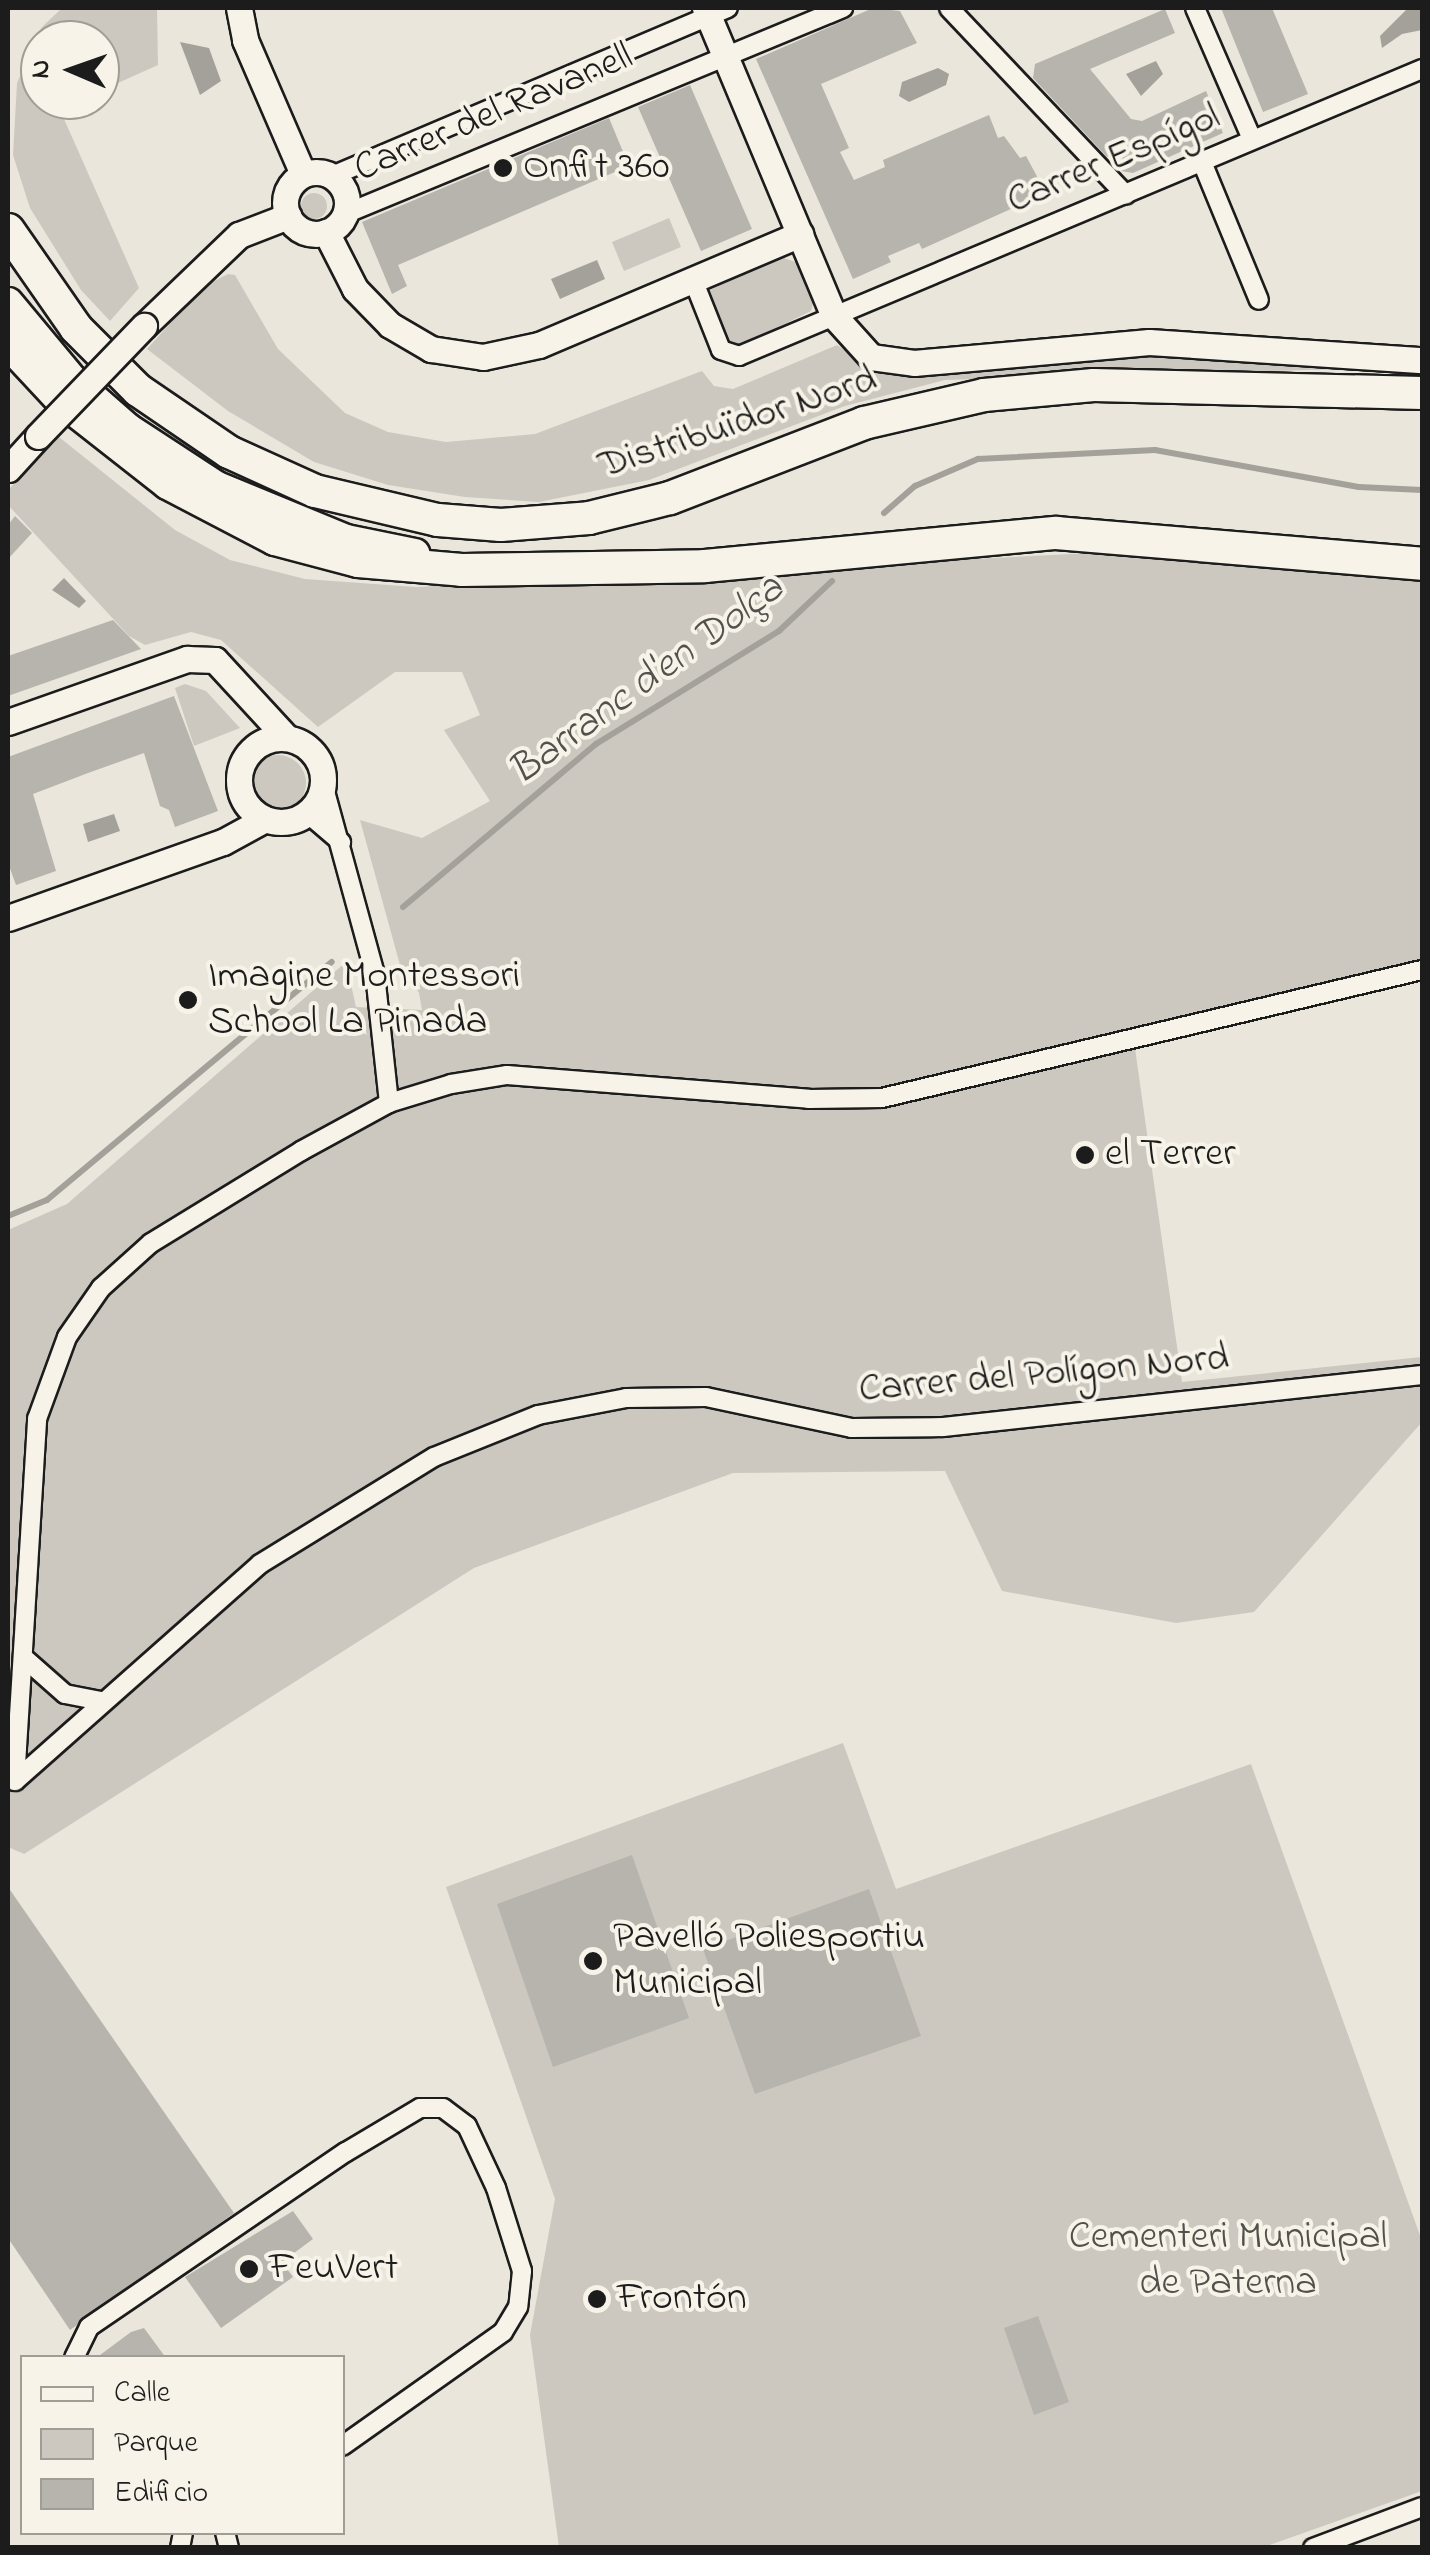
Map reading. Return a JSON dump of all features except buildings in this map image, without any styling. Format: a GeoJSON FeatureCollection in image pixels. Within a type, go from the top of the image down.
{"type":"FeatureCollection","features":[{"type":"Feature","properties":{"kind":"highway","name":"Distribuïdor Nord"},"geometry":{"type":"LineString","coordinates":[[8,230],[76,328],[138,390],[229,452],[315,491],[438,520],[501,526],[589,518],[670,498],[864,423],[984,395],[1094,385],[1412,389]]}},
{"type":"Feature","properties":{"kind":"highway"},"geometry":{"type":"LineString","coordinates":[[8,342],[132,460],[274,539],[410,567],[705,566],[1056,533],[1144,536],[1314,559],[1422,564]]}},
{"type":"Feature","properties":{"kind":"main road"},"geometry":{"type":"LineString","coordinates":[[8,303],[72,380],[128,429],[271,514],[412,554],[549,565]]}},
{"type":"Feature","properties":{"kind":"street"},"geometry":{"type":"LineString","coordinates":[[239,8],[245,40],[303,174]]}},
{"type":"Feature","properties":{"kind":"street","name":"Carrer del Ravanell"},"geometry":{"type":"LineString","coordinates":[[335,223],[843,8]]}},
{"type":"Feature","properties":{"kind":"street"},"geometry":{"type":"LineString","coordinates":[[949,8],[1126,195]]}},
{"type":"Feature","properties":{"kind":"street"},"geometry":{"type":"LineString","coordinates":[[1195,8],[1252,139]]}},
{"type":"Feature","properties":{"kind":"street"},"geometry":{"type":"LineString","coordinates":[[714,10],[725,56],[834,316],[871,357],[914,363],[1150,342],[1422,360]]}},
{"type":"Feature","properties":{"kind":"street","name":"Carrer del Ravanell"},"geometry":{"type":"LineString","coordinates":[[332,176],[714,10]]}},
{"type":"Feature","properties":{"kind":"street","name":"Carrer Espígol"},"geometry":{"type":"LineString","coordinates":[[694,282],[721,350],[740,356],[1422,70]]}},
{"type":"Feature","properties":{"kind":"street"},"geometry":{"type":"LineString","coordinates":[[1202,162],[1260,300]]}},
{"type":"Feature","properties":{"kind":"street"},"geometry":{"type":"LineString","coordinates":[[303,174],[332,176],[348,198],[335,223],[355,288],[390,325],[431,349],[483,357],[539,345],[800,234]]}},
{"type":"Feature","properties":{"kind":"street"},"geometry":{"type":"LineString","coordinates":[[303,174],[286,194],[288,216],[303,231],[335,223]]}},
{"type":"Feature","properties":{"kind":"street"},"geometry":{"type":"LineString","coordinates":[[8,469],[144,326],[239,236],[288,216]]}},
{"type":"Feature","properties":{"kind":"street"},"geometry":{"type":"LineString","coordinates":[[8,722],[172,664],[215,660],[287,738],[310,749],[341,842],[375,974],[389,1103]]}},
{"type":"Feature","properties":{"kind":"street"},"geometry":{"type":"LineString","coordinates":[[265,819],[239,789],[242,762],[260,742],[287,738]]}},
{"type":"Feature","properties":{"kind":"street"},"geometry":{"type":"LineString","coordinates":[[8,918],[223,842],[265,819],[286,822],[307,813],[323,784]]}},
{"type":"Feature","properties":{"kind":"street"},"geometry":{"type":"LineString","coordinates":[[307,813],[341,842]]}},
{"type":"Feature","properties":{"kind":"street"},"geometry":{"type":"LineString","coordinates":[[102,1701],[66,1694],[23,1657],[37,1419],[66,1337],[101,1288],[151,1242],[389,1103],[507,1075],[809,1099],[882,1098],[1422,970]]}},
{"type":"Feature","properties":{"kind":"street","name":"Carrer del Polígon Nord"},"geometry":{"type":"LineString","coordinates":[[23,1657],[16,1781],[260,1564],[434,1457],[538,1415],[626,1398],[706,1397],[852,1428],[943,1427],[1422,1375]]}},
{"type":"Feature","properties":{"kind":"street"},"geometry":{"type":"LineString","coordinates":[[75,2355],[89,2326],[346,2152],[420,2108],[443,2108],[467,2126],[496,2188],[522,2271],[518,2307],[503,2332],[345,2444]]}},
{"type":"Feature","properties":{"kind":"street"},"geometry":{"type":"LineString","coordinates":[[1312,2548],[1422,2508]]}},
{"type":"Feature","properties":{"kind":"green space"},"geometry":{"type":"Polygon","coordinates":[[[62,8],[157,8],[158,65],[120,82],[120,20],[49,20],[62,8]]]}},
{"type":"Feature","properties":{"kind":"green space"},"geometry":{"type":"Polygon","coordinates":[[[20,76],[20,120],[64,120],[139,288],[110,321],[81,290],[30,208],[13,155],[20,76]]]}},
{"type":"Feature","properties":{"kind":"green space"},"geometry":{"type":"Polygon","coordinates":[[[314,193],[323,197],[327,206],[323,215],[314,219],[305,215],[301,206],[305,197],[314,193]]]}},
{"type":"Feature","properties":{"kind":"green space"},"geometry":{"type":"Polygon","coordinates":[[[669,218],[681,247],[624,271],[612,242],[669,218]]]}},
{"type":"Feature","properties":{"kind":"green space"},"geometry":{"type":"Polygon","coordinates":[[[781,257],[798,263],[814,299],[811,311],[742,345],[728,343],[710,290],[781,257]]]}},
{"type":"Feature","properties":{"kind":"green space"},"geometry":{"type":"Polygon","coordinates":[[[228,274],[235,275],[278,349],[345,413],[388,432],[446,442],[535,434],[702,371],[714,386],[733,389],[837,345],[858,359],[1175,354],[1420,367],[945,380],[845,406],[649,480],[539,502],[465,497],[388,485],[314,462],[228,411],[147,349],[204,286],[228,274]]]}},
{"type":"Feature","properties":{"kind":"green space"},"geometry":{"type":"Polygon","coordinates":[[[59,437],[175,530],[230,560],[305,579],[416,587],[1113,552],[1422,577],[1422,961],[1132,1027],[1182,1382],[1422,1357],[1422,1422],[1254,1612],[1176,1623],[1002,1591],[945,1471],[733,1473],[474,1568],[24,1854],[8,1847],[8,1230],[67,1204],[346,962],[356,1007],[422,1010],[419,993],[400,965],[360,820],[422,838],[490,801],[444,730],[480,715],[462,672],[395,672],[318,727],[221,640],[191,632],[145,645],[129,636],[8,505],[8,490],[59,437]]]}},
{"type":"Feature","properties":{"kind":"green space"},"geometry":{"type":"Polygon","coordinates":[[[185,684],[206,691],[240,728],[194,746],[175,688],[185,684]]]}},
{"type":"Feature","properties":{"kind":"green space"},"geometry":{"type":"Polygon","coordinates":[[[278,755],[298,763],[306,783],[298,803],[278,811],[258,803],[250,783],[258,763],[278,755]]]}},
{"type":"Feature","properties":{"kind":"green space","name":"Cementeri Municipal de Paterna"},"geometry":{"type":"Polygon","coordinates":[[[843,1743],[896,1889],[1251,1764],[1422,2241],[1422,2491],[1264,2547],[559,2547],[530,2335],[555,2199],[446,1887],[843,1743]]]}},
{"type":"Feature","properties":{"kind":"shaded area"},"geometry":{"type":"Polygon","coordinates":[[[1408,8],[1422,8],[1422,30],[1402,34],[1382,48],[1380,36],[1408,8]]]}},
{"type":"Feature","properties":{"kind":"shaded area"},"geometry":{"type":"Polygon","coordinates":[[[180,42],[209,48],[221,81],[200,95],[180,42]]]}},
{"type":"Feature","properties":{"kind":"shaded area"},"geometry":{"type":"Polygon","coordinates":[[[1156,61],[1163,74],[1141,96],[1126,74],[1156,61]]]}},
{"type":"Feature","properties":{"kind":"shaded area"},"geometry":{"type":"Polygon","coordinates":[[[938,68],[949,74],[946,85],[909,102],[899,96],[902,82],[938,68]]]}},
{"type":"Feature","properties":{"kind":"shaded area"},"geometry":{"type":"Polygon","coordinates":[[[597,260],[605,279],[560,299],[551,279],[597,260]]]}},
{"type":"Feature","properties":{"kind":"shaded area"},"geometry":{"type":"Polygon","coordinates":[[[64,578],[86,601],[79,608],[52,590],[64,578]]]}},
{"type":"Feature","properties":{"kind":"shaded area"},"geometry":{"type":"Polygon","coordinates":[[[114,814],[120,831],[88,842],[83,824],[114,814]]]}},
{"type":"Feature","properties":{"kind":"waterway","name":"Barranc d'en Dolça"},"geometry":{"type":"LineString","coordinates":[[884,513],[915,486],[978,459],[1155,450],[1359,487],[1422,490]]}},
{"type":"Feature","properties":{"kind":"waterway","name":"Barranc d'en Dolça"},"geometry":{"type":"LineString","coordinates":[[403,907],[596,744],[779,631],[832,581]]}},
{"type":"Feature","properties":{"kind":"waterway","name":"Barranc d'en Dolça"},"geometry":{"type":"LineString","coordinates":[[8,1216],[47,1200],[332,962]]}},
{"type":"Feature","properties":{"kind":"place","name":"Onfit 360"},"geometry":{"type":"Point","coordinates":[503,168]}},
{"type":"Feature","properties":{"kind":"place","name":"Imagine Montessori School La Pinada"},"geometry":{"type":"Point","coordinates":[188,1000]}},
{"type":"Feature","properties":{"kind":"place","name":"el Terrer"},"geometry":{"type":"Point","coordinates":[1085,1155]}},
{"type":"Feature","properties":{"kind":"place","name":"Pavelló Poliesportiu Municipal"},"geometry":{"type":"Point","coordinates":[593,1961]}},
{"type":"Feature","properties":{"kind":"place","name":"FeuVert"},"geometry":{"type":"Point","coordinates":[249,2269]}},
{"type":"Feature","properties":{"kind":"place","name":"Frontón"},"geometry":{"type":"Point","coordinates":[597,2299]}}]}
